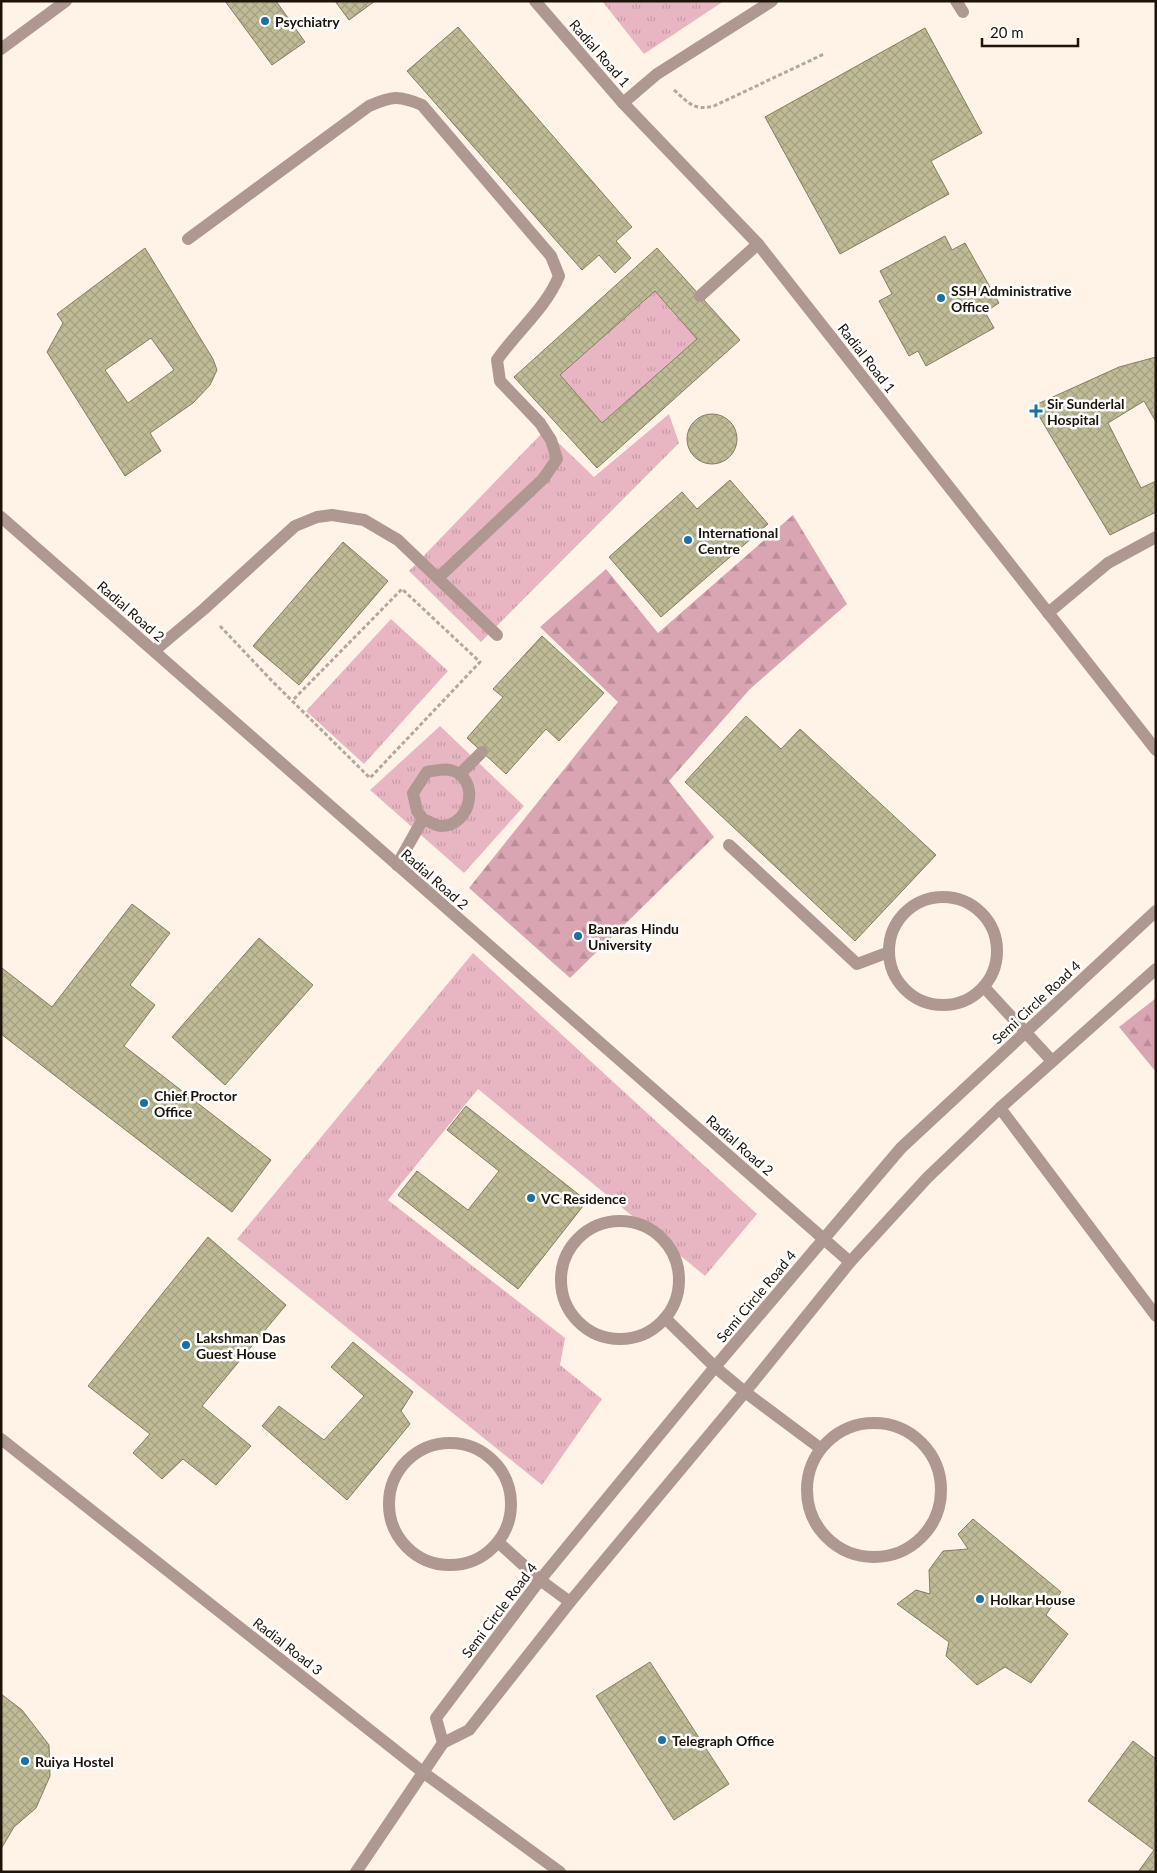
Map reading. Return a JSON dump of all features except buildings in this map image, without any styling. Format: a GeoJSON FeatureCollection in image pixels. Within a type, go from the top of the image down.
{"type":"FeatureCollection","features":[{"type":"Feature","properties":{"kind":"street"},"geometry":{"type":"LineString","coordinates":[[1,49],[66,1]]}},
{"type":"Feature","properties":{"kind":"street","name":"Radial Road 1"},"geometry":{"type":"LineString","coordinates":[[535,1],[623,104],[758,244],[1156,750]]}},
{"type":"Feature","properties":{"kind":"street"},"geometry":{"type":"LineString","coordinates":[[623,104],[657,74],[772,1]]}},
{"type":"Feature","properties":{"kind":"street"},"geometry":{"type":"LineString","coordinates":[[188,239],[369,106],[389,98],[406,98],[422,104],[551,256],[559,276],[551,295],[510,340],[497,360],[500,380],[540,423],[551,440],[557,459],[543,479],[438,578]]}},
{"type":"Feature","properties":{"kind":"street"},"geometry":{"type":"LineString","coordinates":[[700,296],[758,244]]}},
{"type":"Feature","properties":{"kind":"street"},"geometry":{"type":"LineString","coordinates":[[154,651],[204,609],[295,526],[317,517],[332,515],[364,520],[398,540],[497,635]]}},
{"type":"Feature","properties":{"kind":"street","name":"Radial Road 2"},"geometry":{"type":"LineString","coordinates":[[1,517],[850,1262]]}},
{"type":"Feature","properties":{"kind":"street"},"geometry":{"type":"LineString","coordinates":[[1048,614],[1108,563],[1156,537]]}},
{"type":"Feature","properties":{"kind":"street"},"geometry":{"type":"LineString","coordinates":[[460,774],[482,752]]}},
{"type":"Feature","properties":{"kind":"street"},"geometry":{"type":"LineString","coordinates":[[449,769],[460,774],[468,785],[470,804],[460,819],[441,826],[423,819],[416,811],[413,793],[427,772],[449,769]]}},
{"type":"Feature","properties":{"kind":"street"},"geometry":{"type":"LineString","coordinates":[[397,865],[423,819]]}},
{"type":"Feature","properties":{"kind":"street"},"geometry":{"type":"LineString","coordinates":[[729,845],[857,964],[889,952]]}},
{"type":"Feature","properties":{"kind":"street"},"geometry":{"type":"LineString","coordinates":[[942,897],[962,900],[980,911],[993,928],[998,948],[995,969],[984,987],[967,1000],[946,1006],[924,1002],[906,991],[893,973],[889,952],[893,931],[904,914],[922,902],[942,897]]}},
{"type":"Feature","properties":{"kind":"street","name":"Semi Circle Road 4"},"geometry":{"type":"LineString","coordinates":[[443,1743],[436,1718],[540,1580],[715,1367],[901,1148],[1156,911]]}},
{"type":"Feature","properties":{"kind":"street"},"geometry":{"type":"LineString","coordinates":[[356,1872],[443,1743],[470,1730],[570,1602],[745,1392],[850,1262],[927,1178],[1000,1108],[1156,969]]}},
{"type":"Feature","properties":{"kind":"street"},"geometry":{"type":"LineString","coordinates":[[984,987],[1052,1061]]}},
{"type":"Feature","properties":{"kind":"street"},"geometry":{"type":"LineString","coordinates":[[1000,1108],[1156,1316]]}},
{"type":"Feature","properties":{"kind":"street"},"geometry":{"type":"LineString","coordinates":[[612,1221],[632,1221],[651,1229],[667,1242],[677,1260],[680,1281],[676,1301],[665,1318],[651,1330],[633,1337],[615,1339],[597,1334],[581,1324],[570,1310],[562,1292],[561,1274],[566,1256],[576,1240],[592,1228],[612,1221]]}},
{"type":"Feature","properties":{"kind":"street"},"geometry":{"type":"LineString","coordinates":[[665,1318],[715,1367],[820,1448]]}},
{"type":"Feature","properties":{"kind":"street"},"geometry":{"type":"LineString","coordinates":[[882,1423],[904,1429],[922,1442],[935,1461],[941,1484],[939,1507],[930,1528],[915,1543],[896,1553],[875,1557],[853,1554],[834,1544],[819,1529],[809,1510],[806,1488],[810,1467],[820,1448],[838,1433],[859,1424],[882,1423]]}},
{"type":"Feature","properties":{"kind":"street","name":"Radial Road 3"},"geometry":{"type":"LineString","coordinates":[[1,1439],[424,1773],[560,1872]]}},
{"type":"Feature","properties":{"kind":"street"},"geometry":{"type":"LineString","coordinates":[[453,1442],[472,1446],[488,1455],[501,1470],[509,1487],[511,1506],[507,1525],[498,1542],[484,1554],[466,1563],[447,1564],[429,1561],[412,1552],[399,1538],[391,1520],[389,1501],[393,1483],[402,1466],[416,1453],[434,1445],[453,1442]]}},
{"type":"Feature","properties":{"kind":"street"},"geometry":{"type":"LineString","coordinates":[[498,1542],[540,1580],[570,1602]]}},
{"type":"Feature","properties":{"kind":"path"},"geometry":{"type":"LineString","coordinates":[[657,74],[692,105],[702,109],[714,106],[824,54]]}},
{"type":"Feature","properties":{"kind":"path"},"geometry":{"type":"LineString","coordinates":[[204,609],[293,700],[370,778],[480,662],[402,589],[293,700]]}},
{"type":"Feature","properties":{"kind":"green space"},"geometry":{"type":"Polygon","coordinates":[[[602,1],[724,1],[644,54],[602,1]]]}},
{"type":"Feature","properties":{"kind":"green space"},"geometry":{"type":"Polygon","coordinates":[[[655,291],[697,339],[602,423],[560,375],[655,291]]]}},
{"type":"Feature","properties":{"kind":"green space"},"geometry":{"type":"Polygon","coordinates":[[[669,414],[679,443],[481,642],[409,571],[545,430],[594,477],[669,414]]]}},
{"type":"Feature","properties":{"kind":"green space"},"geometry":{"type":"Polygon","coordinates":[[[793,515],[847,604],[750,689],[669,781],[714,837],[570,978],[469,888],[618,702],[540,627],[606,569],[658,633],[793,515]]]}},
{"type":"Feature","properties":{"kind":"green space"},"geometry":{"type":"Polygon","coordinates":[[[391,619],[448,671],[364,764],[306,711],[391,619]]]}},
{"type":"Feature","properties":{"kind":"green space"},"geometry":{"type":"Polygon","coordinates":[[[440,726],[524,806],[464,873],[370,790],[440,726]]]}},
{"type":"Feature","properties":{"kind":"green space"},"geometry":{"type":"Polygon","coordinates":[[[473,953],[757,1214],[705,1276],[478,1089],[388,1200],[565,1338],[560,1365],[602,1399],[542,1485],[237,1239],[473,953]]]}},
{"type":"Feature","properties":{"kind":"green space"},"geometry":{"type":"Polygon","coordinates":[[[1156,998],[1156,1072],[1119,1027],[1156,998]]]}},
{"type":"Feature","properties":{"kind":"place","name":"Psychiatry"},"geometry":{"type":"Point","coordinates":[265,21]}},
{"type":"Feature","properties":{"kind":"place","name":"SSH Administrative Office"},"geometry":{"type":"Point","coordinates":[941,298]}},
{"type":"Feature","properties":{"kind":"place","name":"Sir Sunderlal Hospital"},"geometry":{"type":"Point","coordinates":[1036,411]}},
{"type":"Feature","properties":{"kind":"place","name":"International Centre"},"geometry":{"type":"Point","coordinates":[688,540]}},
{"type":"Feature","properties":{"kind":"place","name":"Banaras Hindu University"},"geometry":{"type":"Point","coordinates":[578,936]}},
{"type":"Feature","properties":{"kind":"place","name":"Chief Proctor Office"},"geometry":{"type":"Point","coordinates":[144,1103]}},
{"type":"Feature","properties":{"kind":"place","name":"VC Residence"},"geometry":{"type":"Point","coordinates":[531,1198]}},
{"type":"Feature","properties":{"kind":"place","name":"Lakshman Das Guest House"},"geometry":{"type":"Point","coordinates":[186,1345]}},
{"type":"Feature","properties":{"kind":"place","name":"Holkar House"},"geometry":{"type":"Point","coordinates":[980,1599]}},
{"type":"Feature","properties":{"kind":"place","name":"Telegraph Office"},"geometry":{"type":"Point","coordinates":[662,1740]}},
{"type":"Feature","properties":{"kind":"place","name":"Ruiya Hostel"},"geometry":{"type":"Point","coordinates":[25,1761]}}]}
